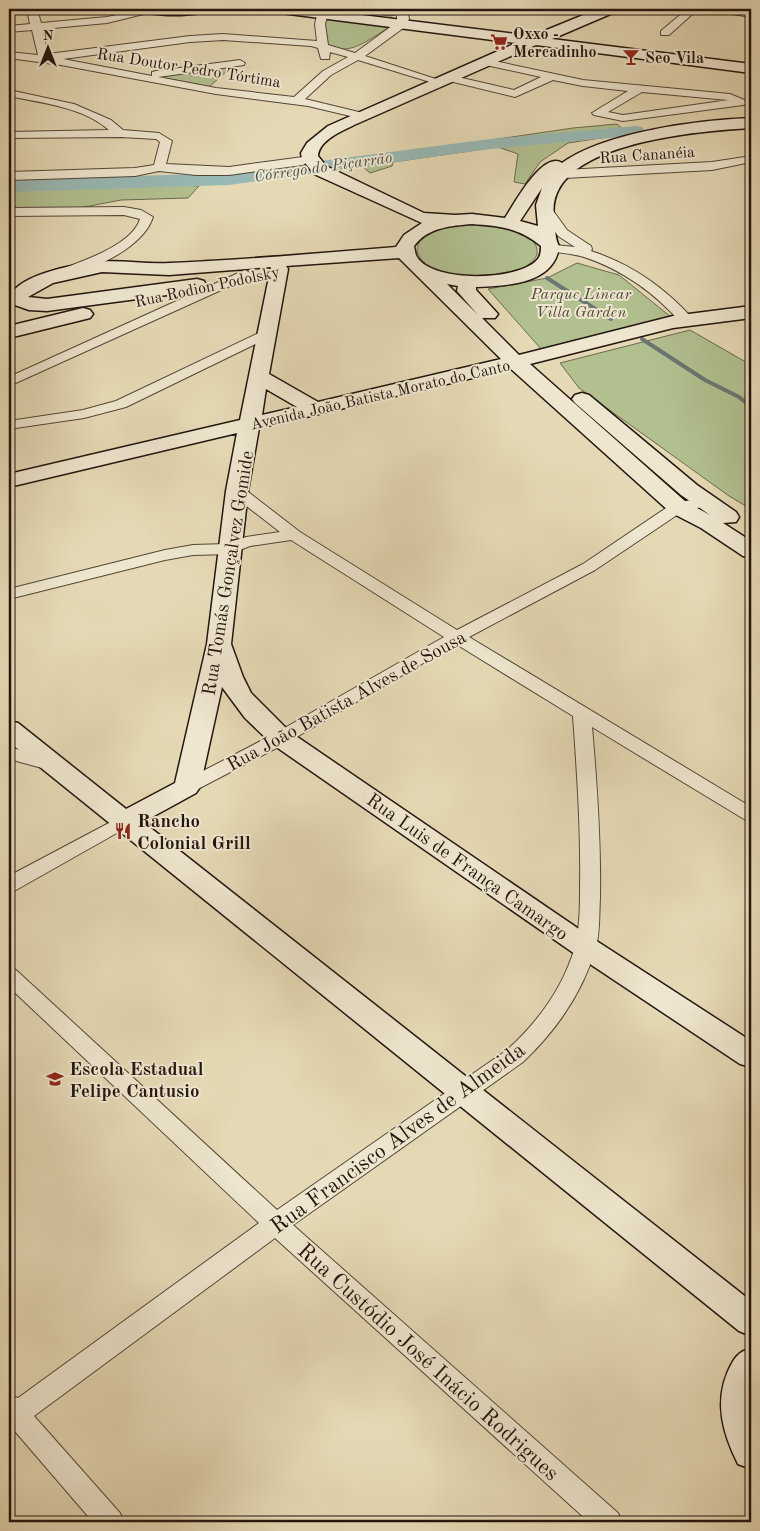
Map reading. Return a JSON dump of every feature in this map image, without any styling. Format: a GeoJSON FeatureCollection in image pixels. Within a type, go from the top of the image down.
{"type":"FeatureCollection","features":[{"type":"Feature","properties":{"kind":"main road"},"geometry":{"type":"LineString","coordinates":[[152,9],[177,11],[201,9]]}},
{"type":"Feature","properties":{"kind":"main road"},"geometry":{"type":"LineString","coordinates":[[281,9],[403,17],[532,38],[751,68]]}},
{"type":"Feature","properties":{"kind":"main road"},"geometry":{"type":"LineString","coordinates":[[441,81],[596,9]]}},
{"type":"Feature","properties":{"kind":"main road"},"geometry":{"type":"LineString","coordinates":[[418,231],[412,220],[311,166],[306,147],[314,138],[331,127],[485,62],[532,38],[610,9]]}},
{"type":"Feature","properties":{"kind":"main road"},"geometry":{"type":"LineString","coordinates":[[647,53],[751,63]]}},
{"type":"Feature","properties":{"kind":"main road"},"geometry":{"type":"LineString","coordinates":[[510,223],[550,176],[583,157],[682,124],[751,114]]}},
{"type":"Feature","properties":{"kind":"main road"},"geometry":{"type":"LineString","coordinates":[[647,137],[696,127],[751,123]]}},
{"type":"Feature","properties":{"kind":"main road"},"geometry":{"type":"LineString","coordinates":[[9,290],[85,269],[113,258],[149,270],[412,261],[443,278],[468,282],[493,282],[516,278],[534,271],[547,250],[548,232],[545,208],[550,189],[550,176],[555,164],[574,154],[605,150]]}},
{"type":"Feature","properties":{"kind":"main road"},"geometry":{"type":"LineString","coordinates":[[583,157],[590,168],[602,173]]}},
{"type":"Feature","properties":{"kind":"main road"},"geometry":{"type":"LineString","coordinates":[[311,166],[421,218],[472,219],[510,223],[534,231],[547,250]]}},
{"type":"Feature","properties":{"kind":"main road"},"geometry":{"type":"LineString","coordinates":[[453,220],[418,231],[409,238],[404,246],[412,261],[515,362],[550,391],[602,441],[678,507],[709,523],[751,551]]}},
{"type":"Feature","properties":{"kind":"main road","name":"Rua Rodion Podolsky"},"geometry":{"type":"LineString","coordinates":[[9,332],[245,274],[279,269],[412,261]]}},
{"type":"Feature","properties":{"kind":"main road","name":"Rua Tomás Gonçalvez Gomide"},"geometry":{"type":"LineString","coordinates":[[187,787],[219,644],[237,491],[265,334],[279,269]]}},
{"type":"Feature","properties":{"kind":"main road"},"geometry":{"type":"LineString","coordinates":[[46,280],[20,292],[19,300],[47,304],[197,285]]}},
{"type":"Feature","properties":{"kind":"main road"},"geometry":{"type":"LineString","coordinates":[[468,282],[466,291],[468,296],[536,358]]}},
{"type":"Feature","properties":{"kind":"main road","name":"Avenida João Batista Morato do Canto"},"geometry":{"type":"LineString","coordinates":[[9,480],[536,358],[607,338],[687,321],[751,312]]}},
{"type":"Feature","properties":{"kind":"main road"},"geometry":{"type":"LineString","coordinates":[[259,376],[316,409]]}},
{"type":"Feature","properties":{"kind":"main road","name":"Rua Luis de França Camargo"},"geometry":{"type":"LineString","coordinates":[[219,644],[233,683],[240,695],[281,738],[585,947],[751,1056]]}},
{"type":"Feature","properties":{"kind":"main road"},"geometry":{"type":"LineString","coordinates":[[9,729],[751,1321]]}},
{"type":"Feature","properties":{"kind":"main road","name":"Rua João Batista Alves de Sousa"},"geometry":{"type":"LineString","coordinates":[[124,821],[187,787]]}},
{"type":"Feature","properties":{"kind":"main road"},"geometry":{"type":"LineString","coordinates":[[751,1363],[745,1370],[738,1406],[746,1444],[751,1452]]}},
{"type":"Feature","properties":{"kind":"street"},"geometry":{"type":"LineString","coordinates":[[32,9],[44,58],[190,39],[223,37],[262,39],[323,46],[441,81],[515,94],[552,76]]}},
{"type":"Feature","properties":{"kind":"street"},"geometry":{"type":"LineString","coordinates":[[9,30],[107,20],[152,9]]}},
{"type":"Feature","properties":{"kind":"street"},"geometry":{"type":"LineString","coordinates":[[665,33],[693,9]]}},
{"type":"Feature","properties":{"kind":"street"},"geometry":{"type":"LineString","coordinates":[[720,9],[741,10],[751,14]]}},
{"type":"Feature","properties":{"kind":"street"},"geometry":{"type":"LineString","coordinates":[[327,73],[320,24],[329,11]]}},
{"type":"Feature","properties":{"kind":"street"},"geometry":{"type":"LineString","coordinates":[[298,100],[327,73],[356,57],[403,17]]}},
{"type":"Feature","properties":{"kind":"street"},"geometry":{"type":"LineString","coordinates":[[222,84],[262,39]]}},
{"type":"Feature","properties":{"kind":"street","name":"Rua Doutor Pedro Tórtima"},"geometry":{"type":"LineString","coordinates":[[9,55],[44,58],[137,76],[222,84],[360,115]]}},
{"type":"Feature","properties":{"kind":"street"},"geometry":{"type":"LineString","coordinates":[[137,76],[245,57]]}},
{"type":"Feature","properties":{"kind":"street"},"geometry":{"type":"LineString","coordinates":[[485,62],[583,83],[641,88],[730,97],[743,102],[623,118],[598,113],[641,88]]}},
{"type":"Feature","properties":{"kind":"street"},"geometry":{"type":"LineString","coordinates":[[9,94],[54,101],[107,122],[120,133],[159,136],[166,141],[159,167]]}},
{"type":"Feature","properties":{"kind":"street"},"geometry":{"type":"LineString","coordinates":[[9,102],[54,101]]}},
{"type":"Feature","properties":{"kind":"street"},"geometry":{"type":"LineString","coordinates":[[9,135],[151,132]]}},
{"type":"Feature","properties":{"kind":"street","name":"Rua Cananéia"},"geometry":{"type":"LineString","coordinates":[[550,176],[712,166],[751,159]]}},
{"type":"Feature","properties":{"kind":"street"},"geometry":{"type":"LineString","coordinates":[[9,176],[135,172],[159,167],[196,172],[311,166]]}},
{"type":"Feature","properties":{"kind":"street"},"geometry":{"type":"LineString","coordinates":[[545,208],[562,233],[603,261],[641,281],[666,298],[687,321]]}},
{"type":"Feature","properties":{"kind":"street"},"geometry":{"type":"LineString","coordinates":[[9,212],[137,213],[147,218],[147,224],[141,232],[113,258]]}},
{"type":"Feature","properties":{"kind":"street"},"geometry":{"type":"LineString","coordinates":[[547,250],[603,261]]}},
{"type":"Feature","properties":{"kind":"street"},"geometry":{"type":"LineString","coordinates":[[9,382],[245,274]]}},
{"type":"Feature","properties":{"kind":"street"},"geometry":{"type":"LineString","coordinates":[[9,425],[84,414],[121,404],[265,334]]}},
{"type":"Feature","properties":{"kind":"street"},"geometry":{"type":"LineString","coordinates":[[536,358],[638,448],[705,502],[751,532]]}},
{"type":"Feature","properties":{"kind":"street"},"geometry":{"type":"LineString","coordinates":[[9,370],[45,365]]}},
{"type":"Feature","properties":{"kind":"street"},"geometry":{"type":"LineString","coordinates":[[237,491],[294,536],[456,637],[751,815]]}},
{"type":"Feature","properties":{"kind":"street"},"geometry":{"type":"LineString","coordinates":[[678,507],[705,502]]}},
{"type":"Feature","properties":{"kind":"street","name":"Rua João Batista Alves de Sousa"},"geometry":{"type":"LineString","coordinates":[[187,787],[281,738],[456,637],[589,566],[678,507]]}},
{"type":"Feature","properties":{"kind":"street"},"geometry":{"type":"LineString","coordinates":[[9,594],[165,555],[193,550],[230,549],[246,542],[294,536]]}},
{"type":"Feature","properties":{"kind":"street","name":"Rua Francisco Alves de Almeida"},"geometry":{"type":"LineString","coordinates":[[11,1413],[515,1056],[535,1038],[569,990],[585,947],[589,923],[590,828],[582,712]]}},
{"type":"Feature","properties":{"kind":"street"},"geometry":{"type":"LineString","coordinates":[[9,753],[56,765]]}},
{"type":"Feature","properties":{"kind":"street","name":"Rua João Batista Alves de Sousa"},"geometry":{"type":"LineString","coordinates":[[9,885],[124,821]]}},
{"type":"Feature","properties":{"kind":"street","name":"Rua Custódio José Inácio Rodrigues"},"geometry":{"type":"LineString","coordinates":[[9,975],[276,1224],[608,1522]]}},
{"type":"Feature","properties":{"kind":"street"},"geometry":{"type":"LineString","coordinates":[[11,1413],[110,1522]]}},
{"type":"Feature","properties":{"kind":"green space"},"geometry":{"type":"Polygon","coordinates":[[[394,9],[395,15],[342,10],[394,9]]]}},
{"type":"Feature","properties":{"kind":"green space"},"geometry":{"type":"Polygon","coordinates":[[[324,19],[388,26],[388,28],[359,45],[342,49],[334,48],[326,44],[324,19]]]}},
{"type":"Feature","properties":{"kind":"green space"},"geometry":{"type":"Polygon","coordinates":[[[222,66],[229,69],[208,88],[155,78],[153,75],[222,66]]]}},
{"type":"Feature","properties":{"kind":"green space"},"geometry":{"type":"Polygon","coordinates":[[[617,124],[628,134],[568,143],[540,162],[525,184],[514,182],[518,154],[498,147],[393,162],[392,166],[370,173],[355,160],[573,128],[617,124]]]}},
{"type":"Feature","properties":{"kind":"green space"},"geometry":{"type":"Polygon","coordinates":[[[9,180],[74,180],[199,186],[188,198],[121,200],[79,208],[9,209],[9,180]]]}},
{"type":"Feature","properties":{"kind":"green space"},"geometry":{"type":"Polygon","coordinates":[[[474,224],[513,230],[523,234],[531,239],[536,246],[536,257],[521,269],[511,272],[497,275],[465,276],[436,270],[425,263],[418,254],[417,247],[419,243],[429,234],[448,228],[474,224]]]}},
{"type":"Feature","properties":{"kind":"green space","name":"Parque Linear Villa Garden"},"geometry":{"type":"Polygon","coordinates":[[[577,263],[619,275],[671,317],[542,350],[488,289],[547,278],[577,263]]]}},
{"type":"Feature","properties":{"kind":"green space","name":"Parque Linear Villa Garden"},"geometry":{"type":"Polygon","coordinates":[[[690,330],[751,365],[751,509],[729,496],[579,388],[560,363],[690,330]]]}},
{"type":"Feature","properties":{"kind":"waterway","name":"Córrego do Piçarrão"},"geometry":{"type":"LineString","coordinates":[[9,186],[229,179],[490,144],[636,131]]}},
{"type":"Feature","properties":{"kind":"waterway"},"geometry":{"type":"LineString","coordinates":[[547,278],[611,319]]}},
{"type":"Feature","properties":{"kind":"waterway"},"geometry":{"type":"LineString","coordinates":[[642,339],[705,380],[739,397],[751,407]]}},
{"type":"Feature","properties":{"kind":"place","name":"Oxxo - Mercadinho"},"geometry":{"type":"Point","coordinates":[499,42]}},
{"type":"Feature","properties":{"kind":"place","name":"Seo Vila"},"geometry":{"type":"Point","coordinates":[631,57]}},
{"type":"Feature","properties":{"kind":"place","name":"Rancho Colonial Grill"},"geometry":{"type":"Point","coordinates":[123,831]}},
{"type":"Feature","properties":{"kind":"place","name":"Escola Estadual Felipe Cantusio"},"geometry":{"type":"Point","coordinates":[55,1079]}}]}
